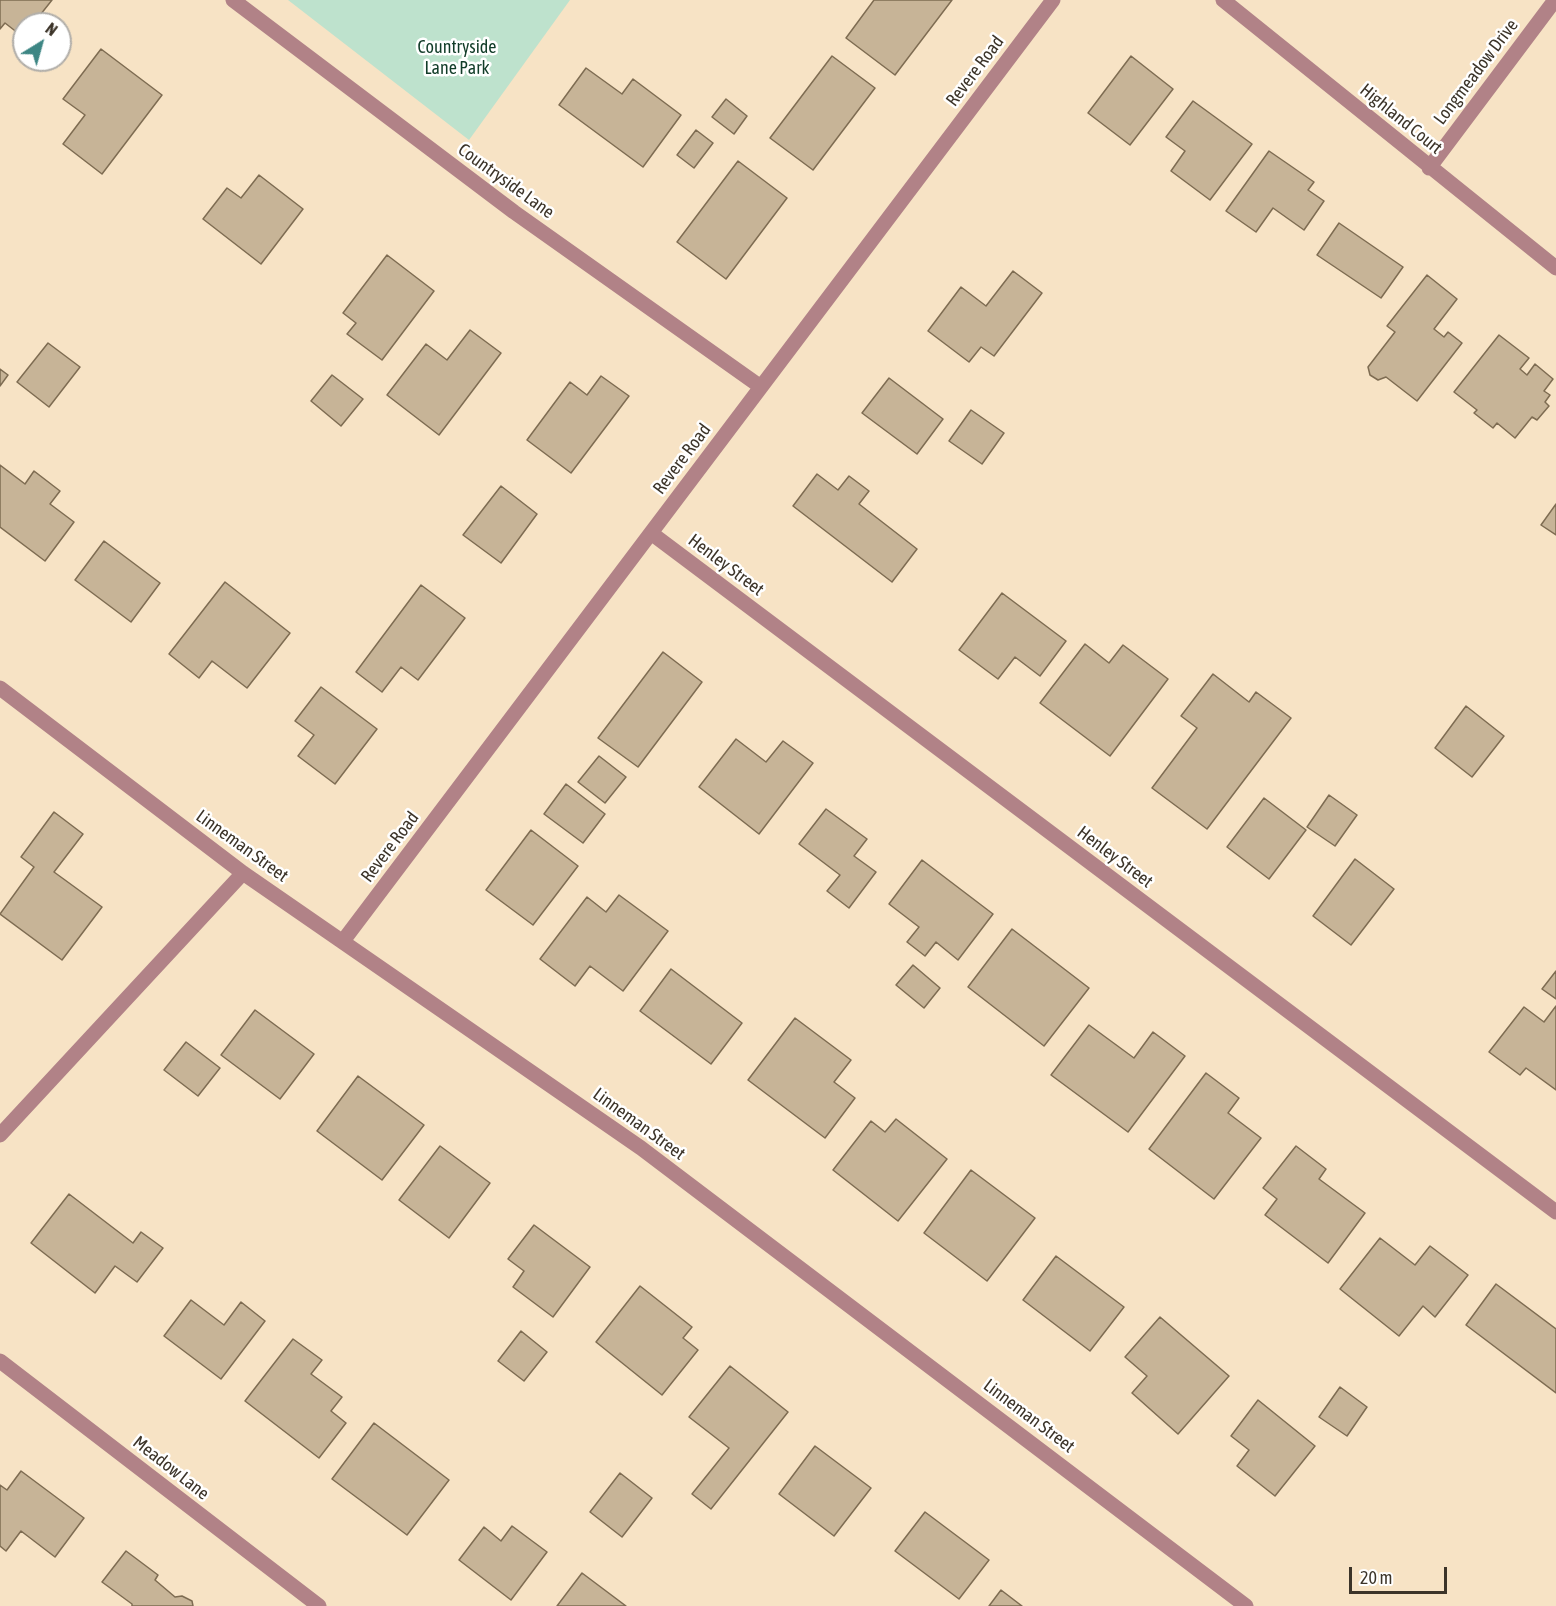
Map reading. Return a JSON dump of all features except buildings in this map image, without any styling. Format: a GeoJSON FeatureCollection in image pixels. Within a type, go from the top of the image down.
{"type":"FeatureCollection","features":[{"type":"Feature","properties":{"kind":"street","name":"Countryside Lane"},"geometry":{"type":"LineString","coordinates":[[232,0],[514,212],[761,387]]}},
{"type":"Feature","properties":{"kind":"street","name":"Revere Road"},"geometry":{"type":"LineString","coordinates":[[343,941],[1053,0]]}},
{"type":"Feature","properties":{"kind":"street","name":"Highland Court"},"geometry":{"type":"LineString","coordinates":[[1223,0],[1556,268]]}},
{"type":"Feature","properties":{"kind":"street","name":"Longmeadow Drive"},"geometry":{"type":"LineString","coordinates":[[1430,168],[1555,0]]}},
{"type":"Feature","properties":{"kind":"street","name":"Henley Street"},"geometry":{"type":"LineString","coordinates":[[651,533],[1556,1212]]}},
{"type":"Feature","properties":{"kind":"street","name":"Linneman Street"},"geometry":{"type":"LineString","coordinates":[[0,688],[243,873],[641,1148],[1246,1606]]}},
{"type":"Feature","properties":{"kind":"street"},"geometry":{"type":"LineString","coordinates":[[0,1135],[243,873]]}},
{"type":"Feature","properties":{"kind":"street","name":"Meadow Lane"},"geometry":{"type":"LineString","coordinates":[[0,1361],[319,1606]]}},
{"type":"Feature","properties":{"kind":"green space","name":"Countryside Lane Park"},"geometry":{"type":"Polygon","coordinates":[[[288,0],[570,0],[469,140],[288,0]]]}}]}
